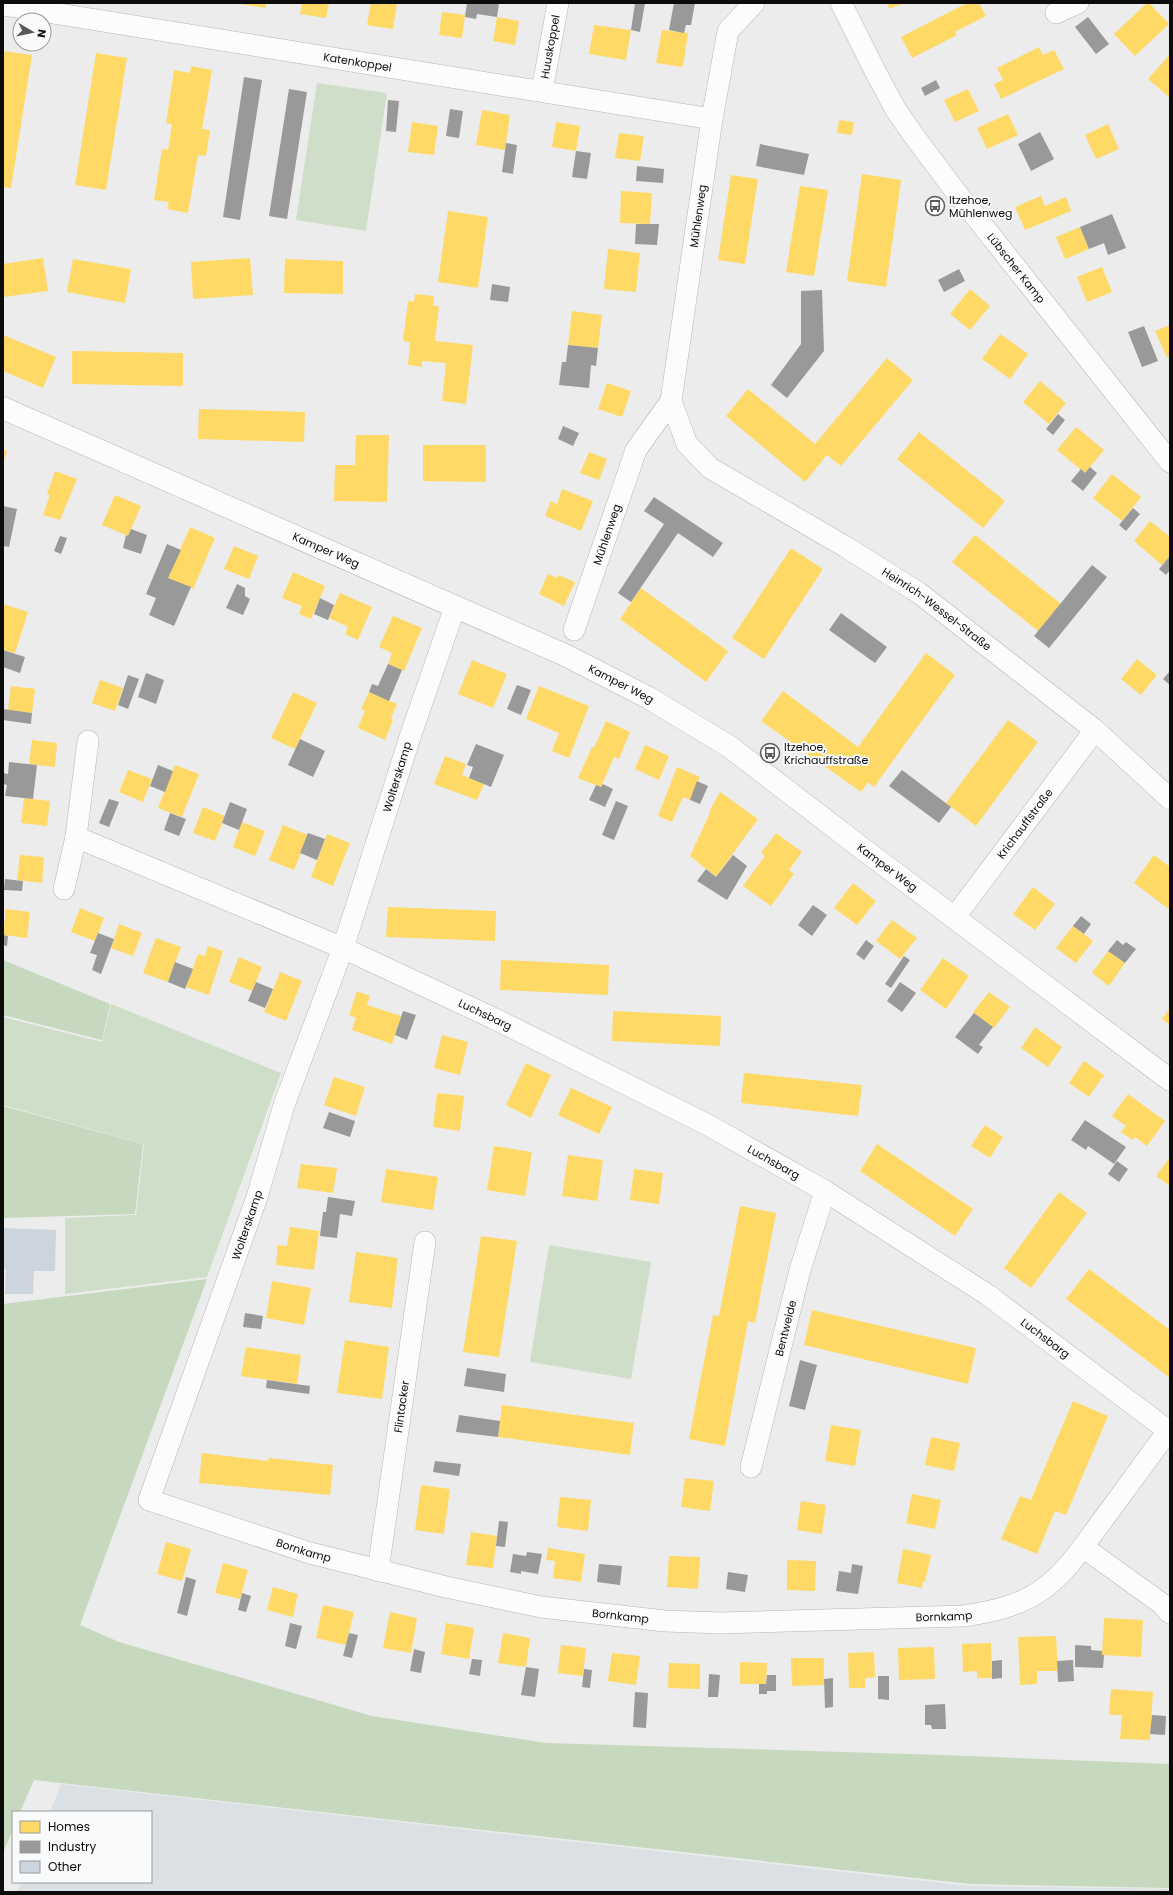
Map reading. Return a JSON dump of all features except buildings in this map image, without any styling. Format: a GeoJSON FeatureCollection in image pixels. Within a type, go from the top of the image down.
{"type":"FeatureCollection","features":[{"type":"Feature","properties":{"kind":"main road","name":"Kamper Weg"},"geometry":{"type":"LineString","coordinates":[[3,408],[566,655],[684,718],[757,767],[954,918],[1170,1080]]}},
{"type":"Feature","properties":{"kind":"street","name":"Huuskoppel"},"geometry":{"type":"LineString","coordinates":[[542,91],[558,3]]}},
{"type":"Feature","properties":{"kind":"street","name":"Mühlenweg"},"geometry":{"type":"LineString","coordinates":[[574,630],[636,450],[671,401],[712,119],[734,3]]}},
{"type":"Feature","properties":{"kind":"street"},"geometry":{"type":"LineString","coordinates":[[728,31],[754,3]]}},
{"type":"Feature","properties":{"kind":"street","name":"Lübscher Kamp"},"geometry":{"type":"LineString","coordinates":[[841,3],[852,28],[886,92],[914,136],[951,186],[1170,462]]}},
{"type":"Feature","properties":{"kind":"street"},"geometry":{"type":"LineString","coordinates":[[1056,13],[1078,3]]}},
{"type":"Feature","properties":{"kind":"street","name":"Katenkoppel"},"geometry":{"type":"LineString","coordinates":[[3,5],[712,119]]}},
{"type":"Feature","properties":{"kind":"street","name":"Mühlenweg"},"geometry":{"type":"LineString","coordinates":[[671,401],[687,444]]}},
{"type":"Feature","properties":{"kind":"street","name":"Heinrich-Wessel-Straße"},"geometry":{"type":"LineString","coordinates":[[687,444],[710,468],[846,547],[919,593],[1095,730],[1170,799]]}},
{"type":"Feature","properties":{"kind":"street","name":"Wolterskamp"},"geometry":{"type":"LineString","coordinates":[[149,1500],[257,1197],[284,1105],[343,948],[410,737],[455,607]]}},
{"type":"Feature","properties":{"kind":"street","name":"Krichauffstraße"},"geometry":{"type":"LineString","coordinates":[[954,918],[1095,730]]}},
{"type":"Feature","properties":{"kind":"street"},"geometry":{"type":"LineString","coordinates":[[64,889],[76,837],[88,742]]}},
{"type":"Feature","properties":{"kind":"street"},"geometry":{"type":"LineString","coordinates":[[76,837],[343,948]]}},
{"type":"Feature","properties":{"kind":"street","name":"Luchsbarg"},"geometry":{"type":"LineString","coordinates":[[343,948],[493,1018],[681,1111],[825,1191],[988,1295],[1169,1432]]}},
{"type":"Feature","properties":{"kind":"street","name":"Bentweide"},"geometry":{"type":"LineString","coordinates":[[751,1467],[800,1270],[825,1191]]}},
{"type":"Feature","properties":{"kind":"street","name":"Flintacker"},"geometry":{"type":"LineString","coordinates":[[378,1571],[425,1242]]}},
{"type":"Feature","properties":{"kind":"street","name":"Bornkamp"},"geometry":{"type":"LineString","coordinates":[[149,1500],[310,1553],[378,1571],[540,1607],[665,1621],[720,1623],[932,1617],[986,1612],[1021,1601],[1043,1589],[1057,1578],[1083,1547],[1169,1432]]}},
{"type":"Feature","properties":{"kind":"street"},"geometry":{"type":"LineString","coordinates":[[1083,1547],[1162,1604],[1170,1612]]}},
{"type":"Feature","properties":{"kind":"shaded area"},"geometry":{"type":"Polygon","coordinates":[[[61,1784],[970,1886],[1170,1889],[1170,1892],[17,1892],[21,1883],[152,1883],[152,1811],[50,1811],[61,1784]]]}},
{"type":"Feature","properties":{"kind":"green space"},"geometry":{"type":"Polygon","coordinates":[[[317,83],[387,93],[366,231],[296,220],[317,83]]]}},
{"type":"Feature","properties":{"kind":"green space"},"geometry":{"type":"Polygon","coordinates":[[[3,960],[110,1004],[102,1040],[3,1015],[3,960]]]}},
{"type":"Feature","properties":{"kind":"green space"},"geometry":{"type":"Polygon","coordinates":[[[111,1004],[281,1073],[207,1277],[65,1294],[65,1218],[136,1215],[144,1144],[3,1105],[3,1017],[102,1042],[111,1004]]]}},
{"type":"Feature","properties":{"kind":"green space"},"geometry":{"type":"Polygon","coordinates":[[[3,1106],[143,1144],[135,1214],[3,1218],[3,1106]]]}},
{"type":"Feature","properties":{"kind":"green space"},"geometry":{"type":"Polygon","coordinates":[[[549,1245],[651,1262],[631,1379],[530,1362],[549,1245]]]}},
{"type":"Feature","properties":{"kind":"green space"},"geometry":{"type":"Polygon","coordinates":[[[207,1279],[80,1625],[119,1642],[372,1716],[546,1743],[942,1755],[1170,1764],[1170,1888],[970,1884],[34,1780],[20,1811],[12,1811],[12,1831],[3,1853],[3,1304],[207,1279]]]}},
{"type":"Feature","properties":{"kind":"place","name":"Itzehoe, Mühlenweg"},"geometry":{"type":"Point","coordinates":[935,206]}},
{"type":"Feature","properties":{"kind":"place","name":"Itzehoe, Krichauffstraße"},"geometry":{"type":"Point","coordinates":[770,753]}}]}
